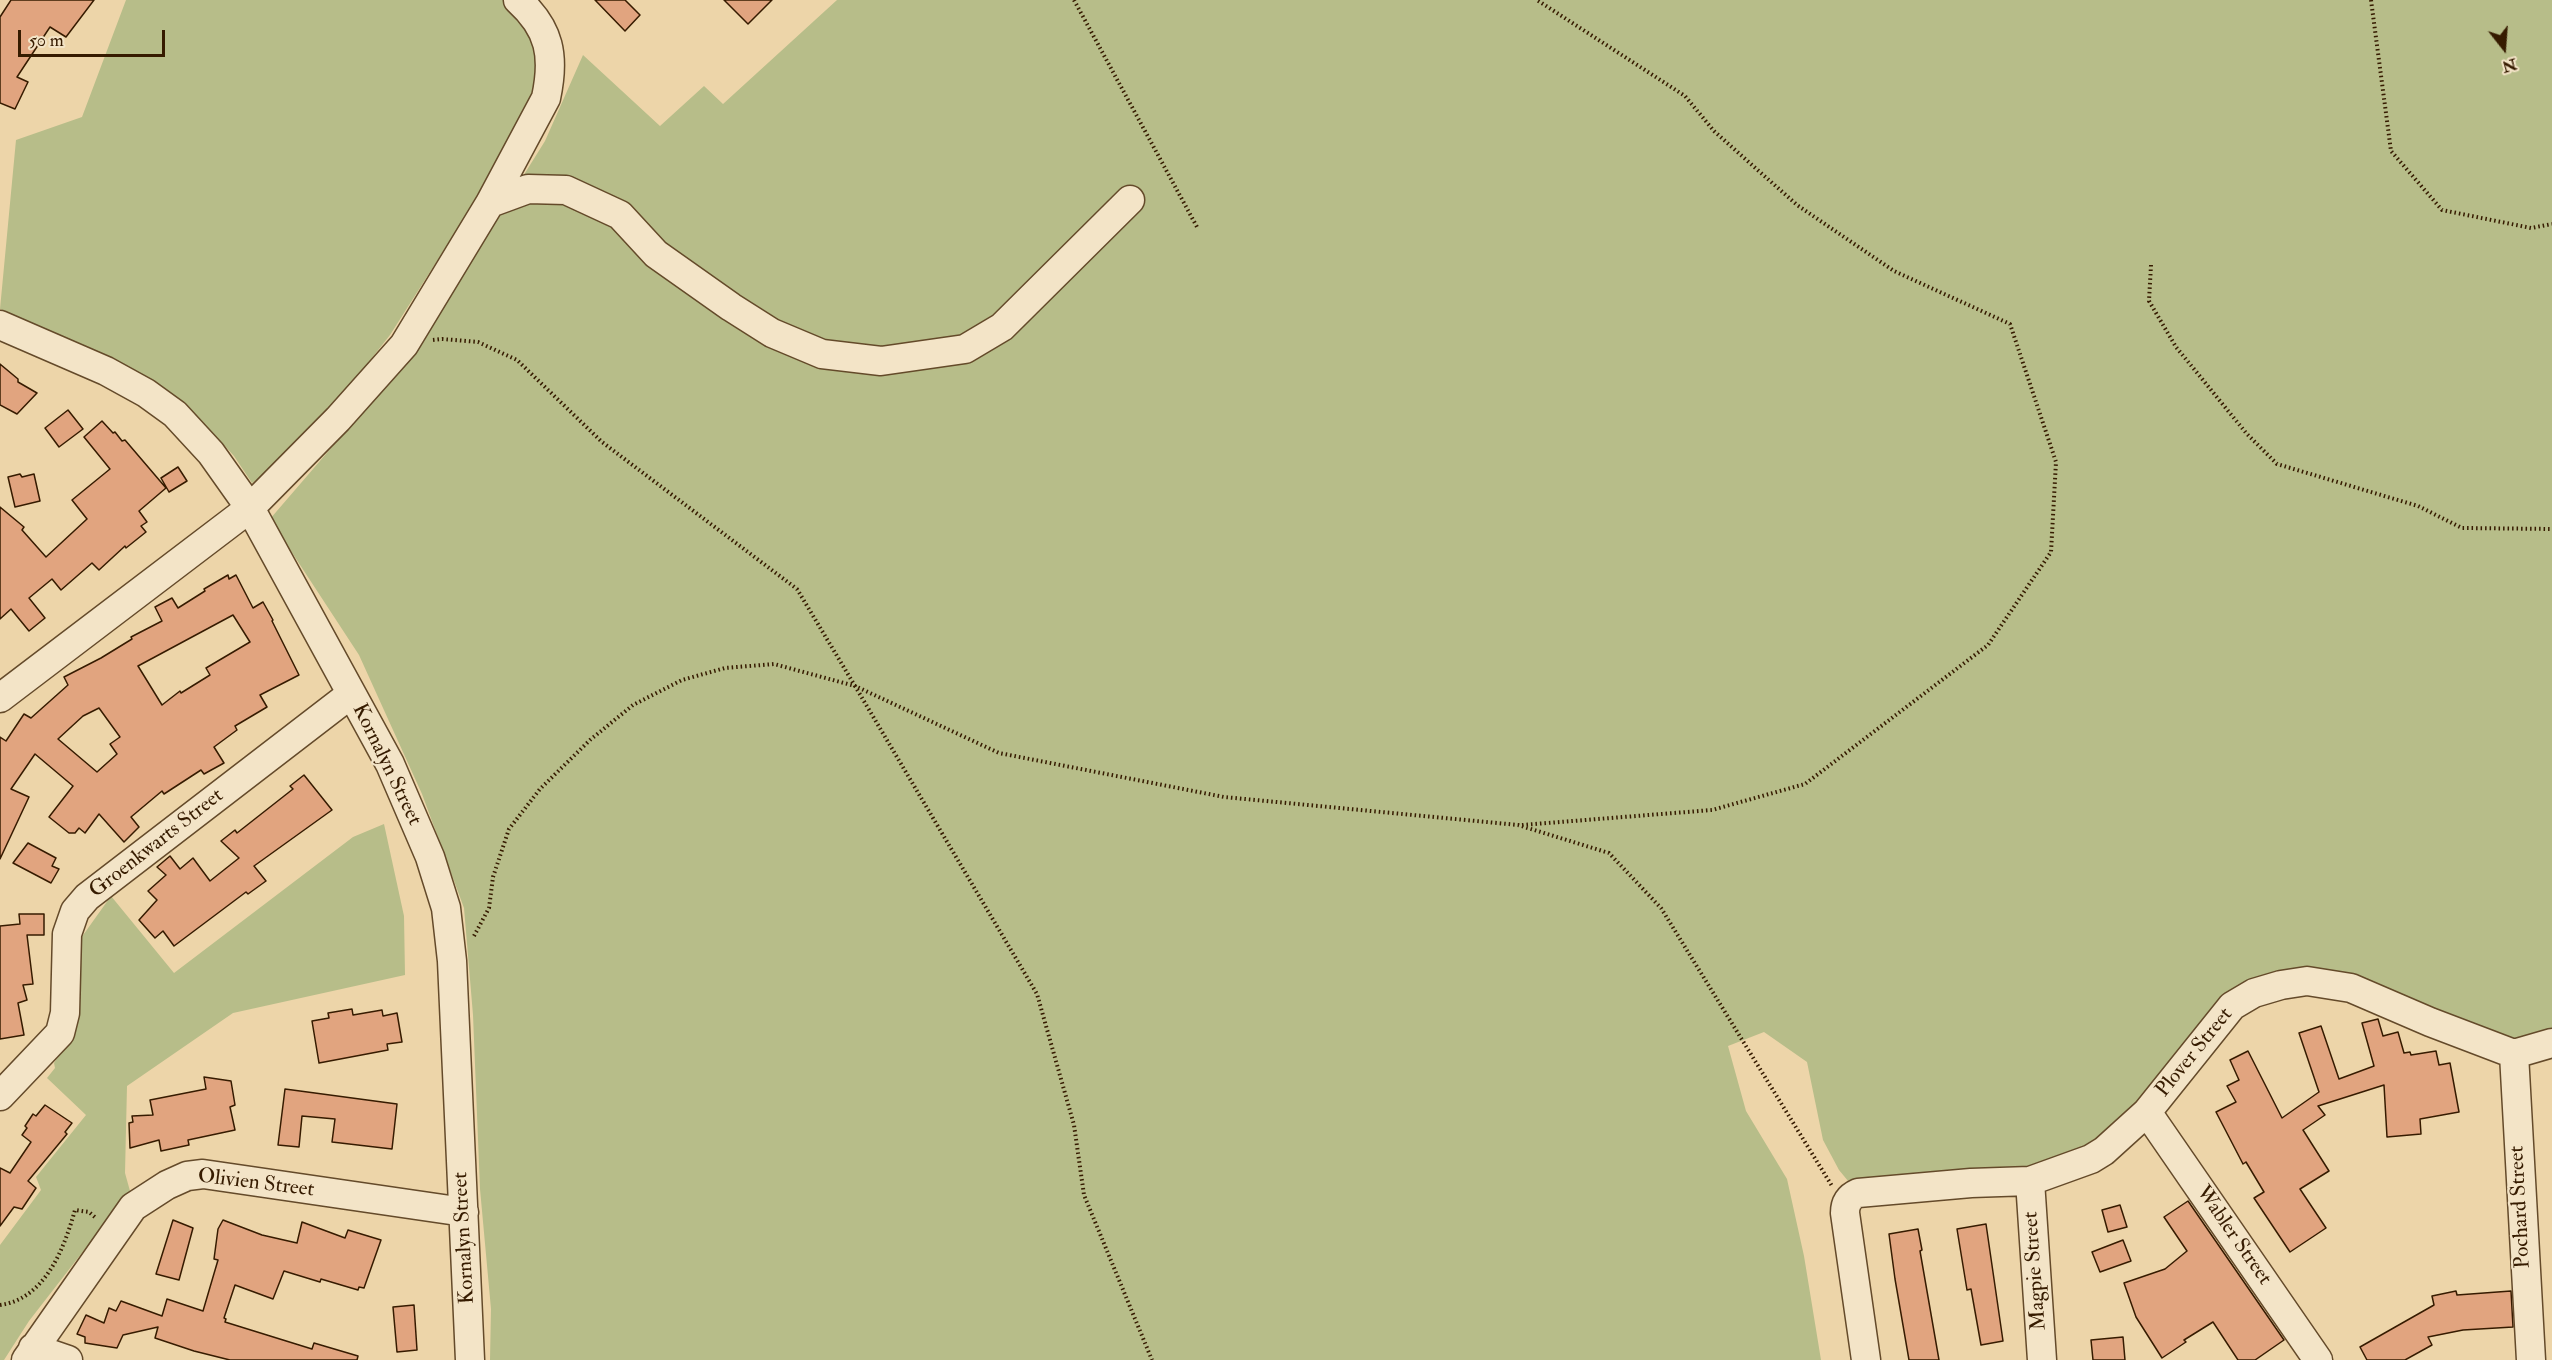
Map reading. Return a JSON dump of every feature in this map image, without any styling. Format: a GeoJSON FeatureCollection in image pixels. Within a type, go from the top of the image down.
{"type":"FeatureCollection","features":[{"type":"Feature","properties":{"kind":"street"},"geometry":{"type":"LineString","coordinates":[[0,698],[250,508],[304,454],[404,345],[490,203],[546,98],[550,54],[545,32],[532,13],[518,0]]}},
{"type":"Feature","properties":{"kind":"street"},"geometry":{"type":"LineString","coordinates":[[490,203],[528,189],[566,190],[620,215],[656,254],[772,333],[822,354],[881,361],[965,349],[1002,327],[1130,200]]}},
{"type":"Feature","properties":{"kind":"street","name":"Kornalyn Street"},"geometry":{"type":"LineString","coordinates":[[0,325],[106,371],[146,393],[175,414],[211,453],[250,508],[390,764],[430,857],[446,908],[452,961],[470,1360]]}},
{"type":"Feature","properties":{"kind":"street","name":"Groenkwarts Street"},"geometry":{"type":"LineString","coordinates":[[0,1096],[60,1033],[65,1013],[67,934],[75,911],[87,897],[351,694]]}},
{"type":"Feature","properties":{"kind":"street","name":"Plover Street"},"geometry":{"type":"LineString","coordinates":[[1846,1204],[1858,1193],[1971,1183],[2030,1181],[2091,1159],[2104,1151],[2147,1112],[2232,1006],[2254,993],[2281,985],[2307,981],[2350,988],[2514,1054]]}},
{"type":"Feature","properties":{"kind":"street"},"geometry":{"type":"LineString","coordinates":[[2514,1054],[2552,1043]]}},
{"type":"Feature","properties":{"kind":"street","name":"Pochard Street"},"geometry":{"type":"LineString","coordinates":[[2514,1054],[2530,1360]]}},
{"type":"Feature","properties":{"kind":"street","name":"Wabler Street"},"geometry":{"type":"LineString","coordinates":[[2147,1112],[2318,1360]]}},
{"type":"Feature","properties":{"kind":"street","name":"Olivien Street"},"geometry":{"type":"LineString","coordinates":[[29,1354],[133,1207],[144,1198],[187,1176],[203,1174],[464,1212]]}},
{"type":"Feature","properties":{"kind":"street","name":"Magpie Street"},"geometry":{"type":"LineString","coordinates":[[2030,1181],[2042,1360]]}},
{"type":"Feature","properties":{"kind":"street"},"geometry":{"type":"LineString","coordinates":[[1846,1204],[1866,1360]]}},
{"type":"Feature","properties":{"kind":"street"},"geometry":{"type":"LineString","coordinates":[[29,1354],[68,1360]]}},
{"type":"Feature","properties":{"kind":"path"},"geometry":{"type":"LineString","coordinates":[[1074,0],[1197,227]]}},
{"type":"Feature","properties":{"kind":"path"},"geometry":{"type":"LineString","coordinates":[[452,961],[468,945],[489,908],[493,877],[509,829],[540,789],[590,740],[633,705],[682,680],[725,668],[774,664],[855,686],[999,753],[1224,797],[1518,825],[1712,810],[1805,784],[1988,645],[2051,552],[2056,462],[2010,324],[1894,271],[1797,206],[1714,131],[1685,96],[1537,0]]}},
{"type":"Feature","properties":{"kind":"path"},"geometry":{"type":"LineString","coordinates":[[2371,0],[2391,151],[2442,210],[2531,228],[2552,224]]}},
{"type":"Feature","properties":{"kind":"path"},"geometry":{"type":"LineString","coordinates":[[2151,265],[2149,301],[2176,347],[2247,434],[2277,464],[2418,506],[2462,528],[2552,529]]}},
{"type":"Feature","properties":{"kind":"path"},"geometry":{"type":"LineString","coordinates":[[404,345],[442,339],[478,342],[517,360],[602,441],[797,589],[1036,994],[1074,1125],[1084,1195],[1152,1360]]}},
{"type":"Feature","properties":{"kind":"path"},"geometry":{"type":"LineString","coordinates":[[1518,825],[1609,853],[1661,908],[1846,1204]]}},
{"type":"Feature","properties":{"kind":"path"},"geometry":{"type":"LineString","coordinates":[[0,1305],[15,1303],[36,1286],[55,1264],[66,1242],[75,1210],[89,1212],[115,1233]]}},
{"type":"Feature","properties":{"kind":"green space"},"geometry":{"type":"Polygon","coordinates":[[[126,0],[518,0],[545,32],[536,89],[482,190],[390,335],[349,387],[267,473],[252,483],[234,456],[201,420],[155,383],[0,309],[16,140],[82,117],[126,0]]]}},
{"type":"Feature","properties":{"kind":"green space"},"geometry":{"type":"Polygon","coordinates":[[[837,0],[2552,0],[2552,1043],[2514,1054],[2351,988],[2254,993],[2091,1159],[1858,1193],[1839,1170],[1823,1140],[1807,1062],[1764,1032],[1728,1046],[1746,1111],[1787,1179],[1804,1256],[1821,1360],[490,1360],[491,1309],[480,1189],[473,1015],[464,908],[422,794],[359,655],[270,519],[412,354],[545,141],[583,55],[660,126],[704,86],[723,104],[837,0]]]}},
{"type":"Feature","properties":{"kind":"green space"},"geometry":{"type":"Polygon","coordinates":[[[384,824],[404,916],[405,975],[233,1013],[127,1086],[125,1173],[130,1191],[29,1321],[4,1360],[0,1360],[0,1245],[41,1190],[36,1177],[86,1115],[47,1078],[55,1068],[54,1063],[77,1027],[81,989],[81,938],[111,896],[174,973],[353,837],[384,824]]]}},
{"type":"Feature","properties":{"kind":"building"},"geometry":{"type":"Polygon","coordinates":[[[11,0],[94,0],[66,37],[50,27],[17,77],[28,82],[15,109],[0,103],[0,17],[11,0]]]}},
{"type":"Feature","properties":{"kind":"building"},"geometry":{"type":"Polygon","coordinates":[[[595,0],[625,0],[640,15],[625,31],[595,0]]]}},
{"type":"Feature","properties":{"kind":"building"},"geometry":{"type":"Polygon","coordinates":[[[724,0],[772,0],[748,24],[724,0]]]}},
{"type":"Feature","properties":{"kind":"building"},"geometry":{"type":"Polygon","coordinates":[[[0,364],[18,379],[18,382],[37,393],[17,414],[0,405],[0,364]]]}},
{"type":"Feature","properties":{"kind":"building"},"geometry":{"type":"Polygon","coordinates":[[[68,410],[83,429],[59,447],[45,428],[68,410]]]}},
{"type":"Feature","properties":{"kind":"building"},"geometry":{"type":"Polygon","coordinates":[[[102,421],[122,441],[125,440],[166,488],[139,511],[147,522],[141,526],[146,532],[126,548],[125,546],[99,570],[92,563],[61,590],[52,579],[29,598],[45,618],[29,631],[11,609],[0,619],[0,507],[24,527],[22,530],[46,557],[87,519],[72,500],[110,469],[84,437],[102,421]]]}},
{"type":"Feature","properties":{"kind":"building"},"geometry":{"type":"Polygon","coordinates":[[[178,467],[187,481],[169,492],[161,478],[178,467]]]}},
{"type":"Feature","properties":{"kind":"building"},"geometry":{"type":"Polygon","coordinates":[[[20,474],[22,477],[34,474],[40,501],[15,507],[8,477],[20,474]]]}},
{"type":"Feature","properties":{"kind":"building"},"geometry":{"type":"Polygon","coordinates":[[[228,575],[229,579],[236,575],[253,608],[263,602],[299,675],[260,695],[267,707],[235,726],[237,730],[214,747],[224,763],[204,774],[201,770],[164,794],[162,791],[131,817],[139,827],[124,842],[99,814],[85,833],[79,828],[75,833],[69,833],[49,817],[73,786],[35,754],[11,789],[29,797],[0,859],[0,737],[6,741],[24,714],[31,718],[68,685],[64,677],[101,658],[132,639],[131,637],[162,621],[155,607],[172,598],[178,608],[205,591],[204,589],[228,575]],[[233,615],[138,666],[162,705],[180,691],[181,693],[210,675],[206,668],[250,642],[233,615]],[[99,708],[83,716],[58,739],[97,772],[117,754],[110,744],[120,737],[99,708]]]}},
{"type":"Feature","properties":{"kind":"building"},"geometry":{"type":"Polygon","coordinates":[[[304,775],[332,810],[254,866],[266,881],[248,894],[246,892],[174,946],[163,931],[155,938],[139,920],[157,900],[148,891],[166,875],[157,867],[170,856],[180,869],[193,858],[210,881],[239,858],[221,841],[235,830],[237,833],[293,789],[290,786],[304,775]]]}},
{"type":"Feature","properties":{"kind":"building"},"geometry":{"type":"Polygon","coordinates":[[[28,843],[56,858],[52,866],[59,869],[51,883],[13,863],[28,843]]]}},
{"type":"Feature","properties":{"kind":"building"},"geometry":{"type":"Polygon","coordinates":[[[19,914],[44,914],[44,935],[27,935],[33,984],[23,985],[27,1000],[18,1003],[24,1035],[0,1039],[0,926],[20,924],[19,914]]]}},
{"type":"Feature","properties":{"kind":"building"},"geometry":{"type":"Polygon","coordinates":[[[352,1009],[353,1015],[382,1010],[383,1016],[397,1013],[402,1042],[387,1044],[388,1050],[319,1063],[312,1021],[329,1018],[328,1013],[352,1009]]]}},
{"type":"Feature","properties":{"kind":"building"},"geometry":{"type":"Polygon","coordinates":[[[2378,1019],[2383,1036],[2398,1032],[2404,1053],[2410,1052],[2411,1055],[2436,1051],[2439,1065],[2450,1063],[2459,1112],[2420,1119],[2421,1134],[2387,1137],[2384,1085],[2318,1106],[2325,1115],[2303,1130],[2329,1171],[2300,1189],[2326,1228],[2290,1252],[2254,1198],[2264,1192],[2246,1162],[2243,1164],[2216,1112],[2236,1102],[2227,1086],[2239,1080],[2230,1060],[2248,1051],[2282,1118],[2319,1092],[2299,1033],[2321,1026],[2339,1079],[2374,1066],[2362,1023],[2378,1019]]]}},
{"type":"Feature","properties":{"kind":"building"},"geometry":{"type":"Polygon","coordinates":[[[204,1077],[231,1081],[235,1105],[230,1107],[235,1130],[188,1140],[189,1145],[161,1151],[159,1140],[130,1148],[129,1123],[133,1122],[132,1116],[153,1115],[150,1100],[206,1089],[204,1077]]]}},
{"type":"Feature","properties":{"kind":"building"},"geometry":{"type":"Polygon","coordinates":[[[285,1089],[397,1104],[392,1149],[332,1142],[335,1119],[302,1116],[299,1147],[278,1145],[285,1089]]]}},
{"type":"Feature","properties":{"kind":"building"},"geometry":{"type":"Polygon","coordinates":[[[45,1105],[72,1123],[65,1132],[67,1134],[28,1181],[36,1188],[22,1209],[14,1207],[0,1226],[0,1168],[10,1173],[31,1142],[22,1135],[27,1128],[25,1126],[33,1114],[36,1116],[45,1105]]]}},
{"type":"Feature","properties":{"kind":"building"},"geometry":{"type":"Polygon","coordinates":[[[2188,1201],[2284,1340],[2255,1360],[2238,1360],[2213,1322],[2184,1340],[2186,1342],[2162,1358],[2136,1317],[2124,1283],[2165,1269],[2187,1251],[2164,1217],[2188,1201]]]}},
{"type":"Feature","properties":{"kind":"building"},"geometry":{"type":"Polygon","coordinates":[[[2120,1205],[2127,1227],[2108,1232],[2102,1210],[2120,1205]]]}},
{"type":"Feature","properties":{"kind":"building"},"geometry":{"type":"Polygon","coordinates":[[[173,1220],[193,1228],[179,1280],[156,1274],[173,1220]]]}},
{"type":"Feature","properties":{"kind":"building"},"geometry":{"type":"Polygon","coordinates":[[[223,1220],[262,1235],[297,1243],[302,1222],[345,1238],[348,1230],[381,1240],[364,1288],[359,1287],[358,1290],[321,1279],[320,1282],[284,1271],[273,1299],[235,1285],[224,1318],[225,1322],[312,1349],[314,1343],[358,1356],[357,1360],[230,1360],[155,1338],[158,1327],[123,1335],[117,1348],[85,1343],[85,1337],[77,1334],[86,1315],[104,1323],[109,1308],[116,1311],[121,1301],[162,1316],[167,1299],[203,1311],[218,1260],[214,1259],[218,1229],[223,1220]]]}},
{"type":"Feature","properties":{"kind":"building"},"geometry":{"type":"Polygon","coordinates":[[[1986,1224],[2003,1341],[1981,1345],[1971,1289],[1967,1290],[1957,1229],[1986,1224]]]}},
{"type":"Feature","properties":{"kind":"building"},"geometry":{"type":"Polygon","coordinates":[[[1918,1229],[1939,1360],[1909,1360],[1895,1279],[1889,1234],[1918,1229]]]}},
{"type":"Feature","properties":{"kind":"building"},"geometry":{"type":"Polygon","coordinates":[[[2123,1240],[2131,1261],[2100,1272],[2092,1252],[2123,1240]]]}},
{"type":"Feature","properties":{"kind":"building"},"geometry":{"type":"Polygon","coordinates":[[[2456,1291],[2457,1295],[2511,1291],[2513,1327],[2463,1330],[2428,1337],[2432,1345],[2405,1360],[2367,1360],[2360,1347],[2434,1305],[2432,1296],[2456,1291]]]}},
{"type":"Feature","properties":{"kind":"building"},"geometry":{"type":"Polygon","coordinates":[[[414,1305],[417,1350],[397,1352],[393,1307],[414,1305]]]}},
{"type":"Feature","properties":{"kind":"building"},"geometry":{"type":"Polygon","coordinates":[[[2123,1337],[2125,1360],[2093,1360],[2091,1340],[2123,1337]]]}}]}
